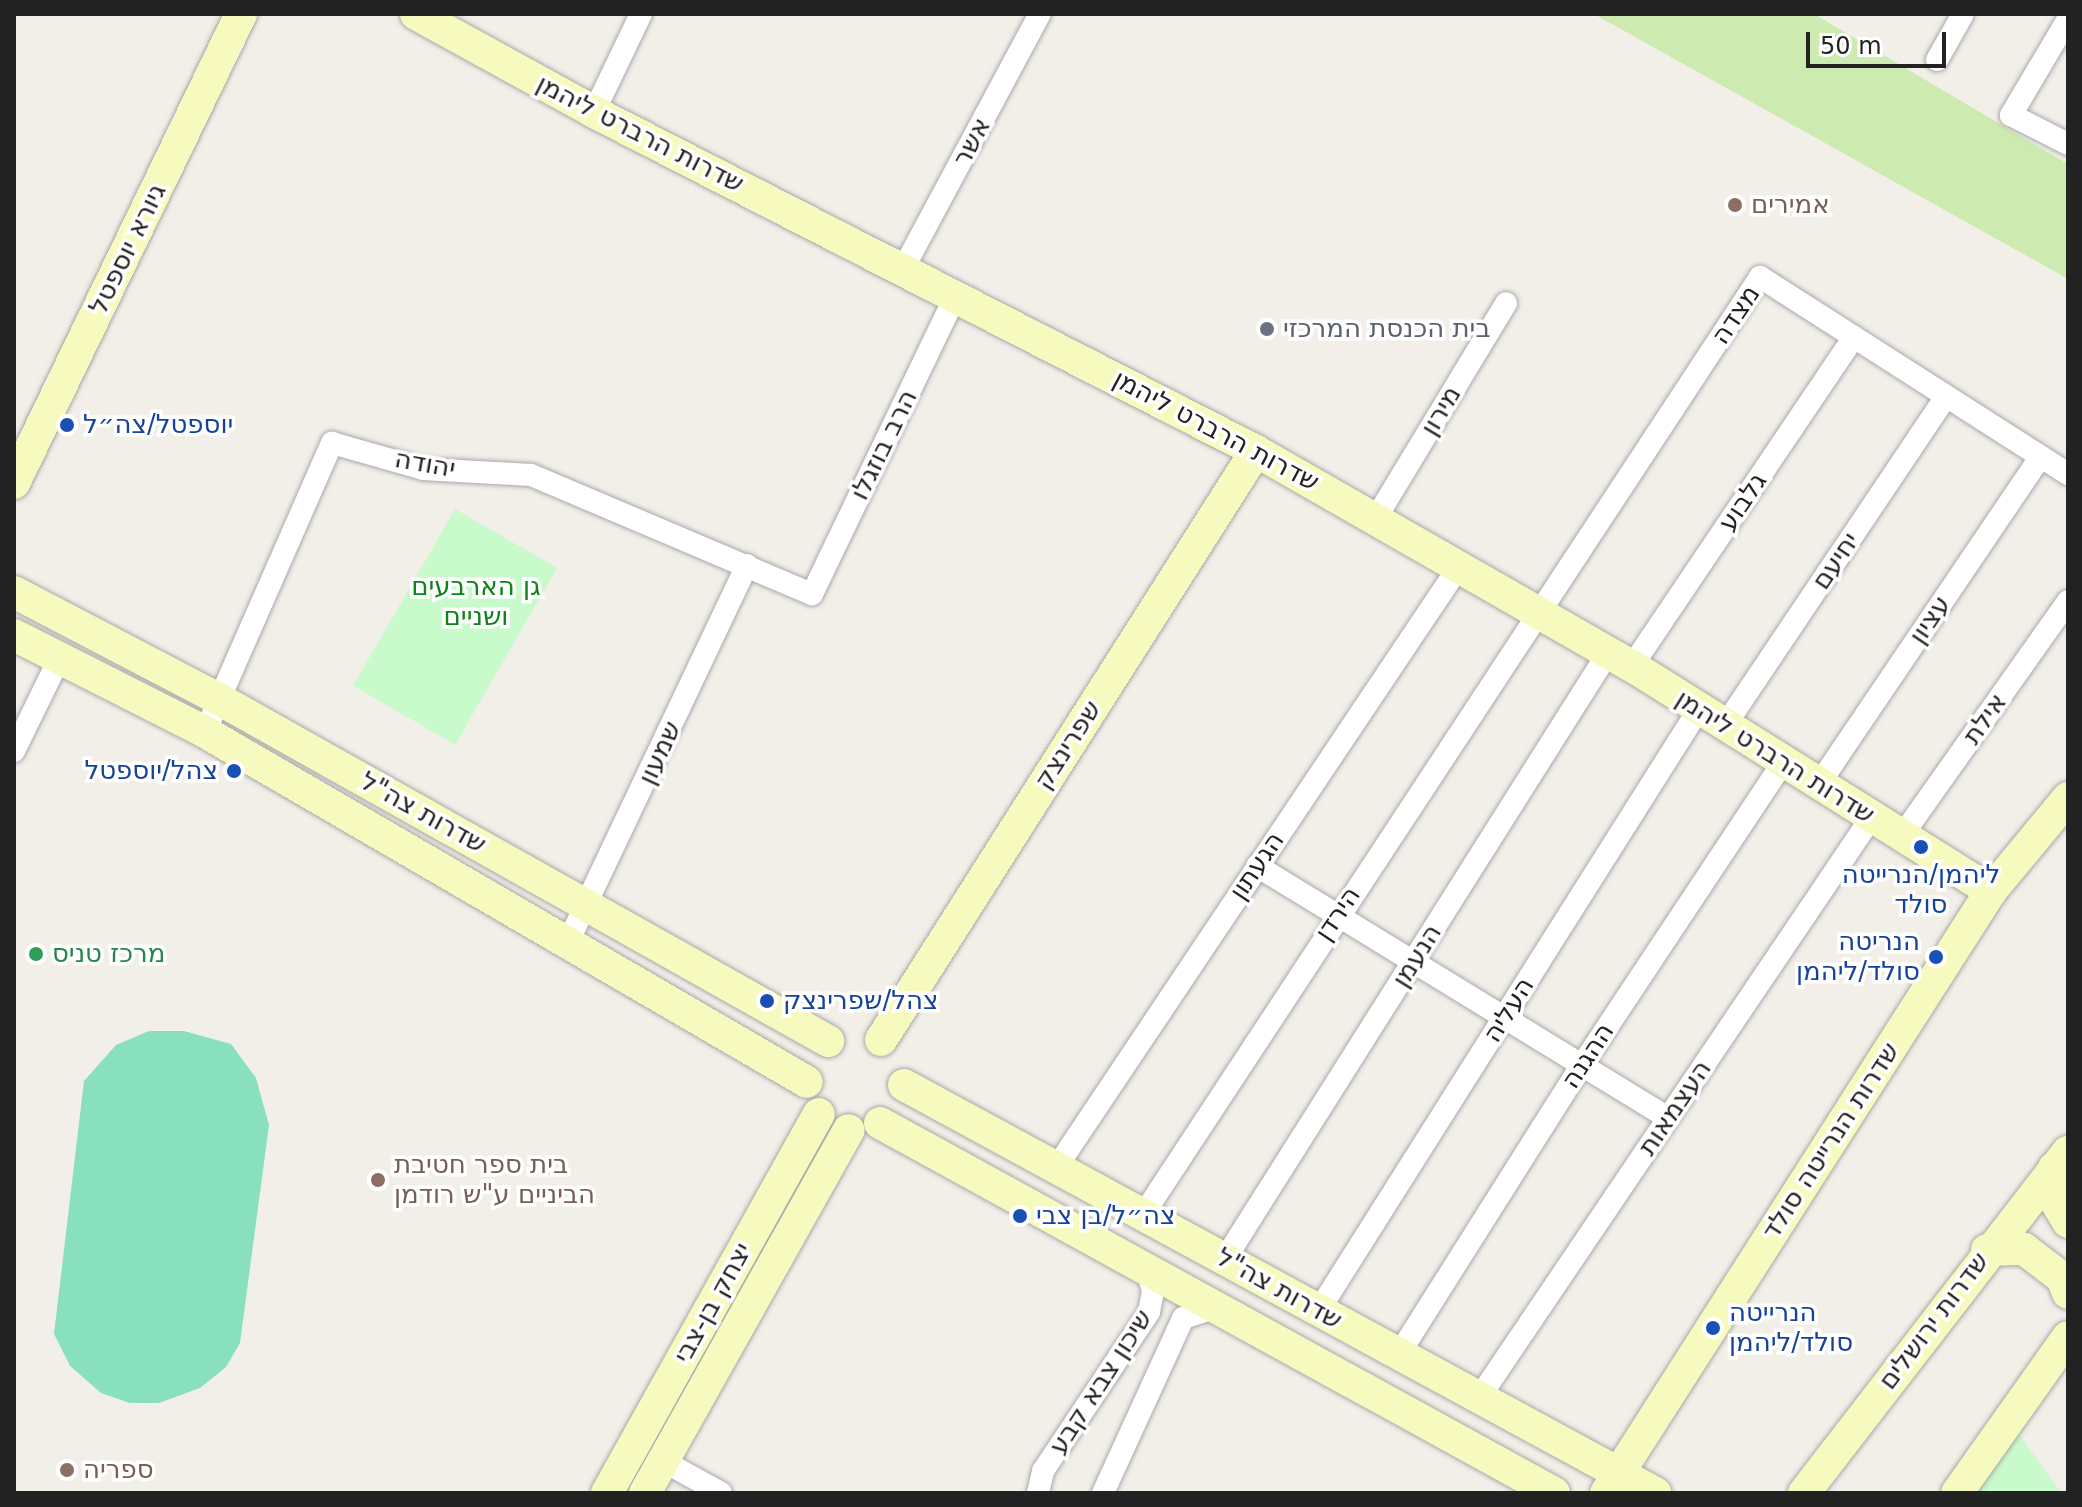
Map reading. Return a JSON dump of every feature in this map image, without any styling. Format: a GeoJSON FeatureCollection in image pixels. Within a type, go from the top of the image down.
{"type":"FeatureCollection","features":[{"type":"Feature","properties":{"kind":"street","name":"גיורא יוספטל"},"geometry":{"type":"LineString","coordinates":[[14,483],[241,14]]}},
{"type":"Feature","properties":{"kind":"street","name":"שדרות הרברט ליהמן"},"geometry":{"type":"LineString","coordinates":[[416,14],[594,112],[1256,451],[1460,565],[1539,617],[1620,659],[1991,891]]}},
{"type":"Feature","properties":{"kind":"street"},"geometry":{"type":"LineString","coordinates":[[594,112],[641,14]]}},
{"type":"Feature","properties":{"kind":"street","name":"אשר"},"geometry":{"type":"LineString","coordinates":[[903,269],[1040,14]]}},
{"type":"Feature","properties":{"kind":"street"},"geometry":{"type":"LineString","coordinates":[[1937,60],[1963,14]]}},
{"type":"Feature","properties":{"kind":"street"},"geometry":{"type":"LineString","coordinates":[[2068,19],[2011,115],[2068,144]]}},
{"type":"Feature","properties":{"kind":"street","name":"מצדה"},"geometry":{"type":"LineString","coordinates":[[1539,617],[1760,277],[2068,474]]}},
{"type":"Feature","properties":{"kind":"street","name":"הרב בוזגלו"},"geometry":{"type":"LineString","coordinates":[[812,594],[955,297]]}},
{"type":"Feature","properties":{"kind":"street","name":"מירון"},"geometry":{"type":"LineString","coordinates":[[1376,518],[1506,303]]}},
{"type":"Feature","properties":{"kind":"street","name":"גלבוע"},"geometry":{"type":"LineString","coordinates":[[1620,659],[1854,337]]}},
{"type":"Feature","properties":{"kind":"street","name":"יחיעם"},"geometry":{"type":"LineString","coordinates":[[1713,717],[1946,397]]}},
{"type":"Feature","properties":{"kind":"street","name":"יהודה"},"geometry":{"type":"LineString","coordinates":[[205,732],[217,698],[332,443],[423,469],[531,475],[812,594]]}},
{"type":"Feature","properties":{"kind":"street","name":"שפרינצק"},"geometry":{"type":"LineString","coordinates":[[881,1040],[1256,451]]}},
{"type":"Feature","properties":{"kind":"street","name":"עציון"},"geometry":{"type":"LineString","coordinates":[[1819,784],[2040,457]]}},
{"type":"Feature","properties":{"kind":"street","name":"שמעון"},"geometry":{"type":"LineString","coordinates":[[569,940],[589,904],[747,565]]}},
{"type":"Feature","properties":{"kind":"street","name":"הגעתון"},"geometry":{"type":"LineString","coordinates":[[1056,1168],[1460,565]]}},
{"type":"Feature","properties":{"kind":"street","name":"שדרות צה\"ל"},"geometry":{"type":"LineString","coordinates":[[14,592],[217,698],[589,904],[828,1041]]}},
{"type":"Feature","properties":{"kind":"street","name":"אילת"},"geometry":{"type":"LineString","coordinates":[[1901,837],[2068,601]]}},
{"type":"Feature","properties":{"kind":"street","name":"הירדן"},"geometry":{"type":"LineString","coordinates":[[1143,1215],[1337,915],[1539,617]]}},
{"type":"Feature","properties":{"kind":"street","name":"שדרות צה\"ל"},"geometry":{"type":"LineString","coordinates":[[14,635],[205,732],[569,940],[807,1082]]}},
{"type":"Feature","properties":{"kind":"street"},"geometry":{"type":"LineString","coordinates":[[14,751],[60,657]]}},
{"type":"Feature","properties":{"kind":"street","name":"הנעמן"},"geometry":{"type":"LineString","coordinates":[[1225,1259],[1413,962],[1620,659]]}},
{"type":"Feature","properties":{"kind":"street","name":"העליה"},"geometry":{"type":"LineString","coordinates":[[1319,1310],[1504,1017],[1713,717]]}},
{"type":"Feature","properties":{"kind":"street","name":"ההגנה"},"geometry":{"type":"LineString","coordinates":[[1399,1354],[1582,1065],[1783,762]]}},
{"type":"Feature","properties":{"kind":"street","name":"שדרות הנרייטה סולד"},"geometry":{"type":"LineString","coordinates":[[1612,1483],[1991,891],[2068,798]]}},
{"type":"Feature","properties":{"kind":"street","name":"העצמאות"},"geometry":{"type":"LineString","coordinates":[[1479,1398],[1871,818]]}},
{"type":"Feature","properties":{"kind":"street"},"geometry":{"type":"LineString","coordinates":[[1257,866],[1668,1118]]}},
{"type":"Feature","properties":{"kind":"street"},"geometry":{"type":"LineString","coordinates":[[854,1033],[881,1040],[899,1059],[904,1085],[893,1113],[865,1126],[819,1114],[807,1082],[817,1052],[828,1041],[854,1033]]}},
{"type":"Feature","properties":{"kind":"street","name":"שדרות צה\"ל"},"geometry":{"type":"LineString","coordinates":[[904,1085],[1479,1398],[1612,1483],[1655,1493]]}},
{"type":"Feature","properties":{"kind":"street","name":"יצחק בן-צבי"},"geometry":{"type":"LineString","coordinates":[[607,1493],[819,1114]]}},
{"type":"Feature","properties":{"kind":"street","name":"שדרות צה\"ל"},"geometry":{"type":"LineString","coordinates":[[865,1126],[1147,1270],[1554,1493]]}},
{"type":"Feature","properties":{"kind":"street","name":"יצחק בן-צבי"},"geometry":{"type":"LineString","coordinates":[[645,1493],[865,1126]]}},
{"type":"Feature","properties":{"kind":"street"},"geometry":{"type":"LineString","coordinates":[[2061,1160],[2053,1197],[2068,1222]]}},
{"type":"Feature","properties":{"kind":"street","name":"שדרות ירושלים"},"geometry":{"type":"LineString","coordinates":[[1804,1493],[1987,1250],[2061,1160]]}},
{"type":"Feature","properties":{"kind":"street"},"geometry":{"type":"LineString","coordinates":[[1987,1250],[2024,1249],[2062,1278],[2068,1293]]}},
{"type":"Feature","properties":{"kind":"street","name":"שיכון צבא קבע"},"geometry":{"type":"LineString","coordinates":[[1038,1493],[1043,1471],[1149,1312],[1153,1291],[1147,1270]]}},
{"type":"Feature","properties":{"kind":"street","name":"שיכון צבא קבע"},"geometry":{"type":"LineString","coordinates":[[1103,1493],[1183,1318],[1216,1307]]}},
{"type":"Feature","properties":{"kind":"street"},"geometry":{"type":"LineString","coordinates":[[1957,1493],[2066,1337]]}},
{"type":"Feature","properties":{"kind":"street"},"geometry":{"type":"LineString","coordinates":[[663,1461],[721,1493]]}},
{"type":"Feature","properties":{"kind":"green space"},"geometry":{"type":"Polygon","coordinates":[[[1594,14],[1814,14],[2068,164],[2068,279],[1594,14]]]}},
{"type":"Feature","properties":{"kind":"green space","name":"גן הארבעים ושניים"},"geometry":{"type":"Polygon","coordinates":[[[455,509],[557,568],[455,745],[353,686],[455,509]]]}},
{"type":"Feature","properties":{"kind":"green space"},"geometry":{"type":"Polygon","coordinates":[[[149,1031],[184,1031],[231,1044],[256,1078],[269,1125],[240,1343],[226,1367],[200,1388],[159,1403],[130,1403],[101,1393],[70,1366],[54,1334],[84,1081],[116,1045],[149,1031]]]}},
{"type":"Feature","properties":{"kind":"green space"},"geometry":{"type":"Polygon","coordinates":[[[2018,1432],[2061,1493],[1974,1493],[2018,1432]]]}},
{"type":"Feature","properties":{"kind":"place","name":"אמירים"},"geometry":{"type":"Point","coordinates":[1735,205]}},
{"type":"Feature","properties":{"kind":"place","name":"בית הכנסת המרכזי"},"geometry":{"type":"Point","coordinates":[1267,329]}},
{"type":"Feature","properties":{"kind":"place","name":"יוספטל/צה״ל"},"geometry":{"type":"Point","coordinates":[67,425]}},
{"type":"Feature","properties":{"kind":"place","name":"צהל/יוספטל"},"geometry":{"type":"Point","coordinates":[234,771]}},
{"type":"Feature","properties":{"kind":"place","name":"ליהמן/הנרייטה סולד"},"geometry":{"type":"Point","coordinates":[1921,847]}},
{"type":"Feature","properties":{"kind":"place","name":"מרכז טניס"},"geometry":{"type":"Point","coordinates":[36,954]}},
{"type":"Feature","properties":{"kind":"place","name":"הנריטה סולד/ליהמן"},"geometry":{"type":"Point","coordinates":[1936,957]}},
{"type":"Feature","properties":{"kind":"place","name":"צהל/שפרינצק"},"geometry":{"type":"Point","coordinates":[767,1001]}},
{"type":"Feature","properties":{"kind":"place","name":"בית ספר חטיבת הביניים ע\"ש רודמן"},"geometry":{"type":"Point","coordinates":[378,1180]}},
{"type":"Feature","properties":{"kind":"place","name":"צה״ל/בן צבי"},"geometry":{"type":"Point","coordinates":[1020,1216]}},
{"type":"Feature","properties":{"kind":"place","name":"הנרייטה סולד/ליהמן"},"geometry":{"type":"Point","coordinates":[1713,1328]}},
{"type":"Feature","properties":{"kind":"place","name":"ספריה"},"geometry":{"type":"Point","coordinates":[67,1470]}}]}
